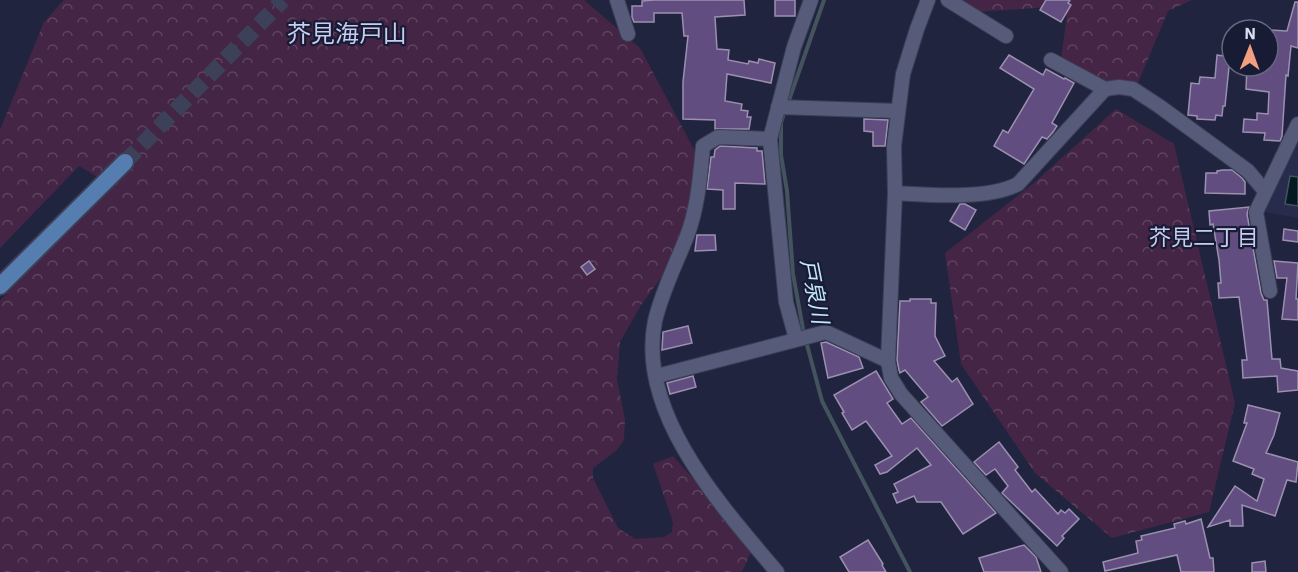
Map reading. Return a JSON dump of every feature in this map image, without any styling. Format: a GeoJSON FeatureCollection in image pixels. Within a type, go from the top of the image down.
{"type":"FeatureCollection","features":[{"type":"Feature","properties":{"kind":"main road"},"geometry":{"type":"LineString","coordinates":[[0,286],[125,162]]}},
{"type":"Feature","properties":{"kind":"street"},"geometry":{"type":"LineString","coordinates":[[617,0],[628,34]]}},
{"type":"Feature","properties":{"kind":"street"},"geometry":{"type":"LineString","coordinates":[[804,336],[786,302],[770,138],[794,47],[811,0]]}},
{"type":"Feature","properties":{"kind":"street"},"geometry":{"type":"LineString","coordinates":[[928,0],[916,29],[903,74],[894,146],[895,193],[888,362],[891,378],[901,394],[1061,572]]}},
{"type":"Feature","properties":{"kind":"street"},"geometry":{"type":"LineString","coordinates":[[948,0],[1006,36]]}},
{"type":"Feature","properties":{"kind":"street"},"geometry":{"type":"LineString","coordinates":[[1051,60],[1105,89],[1119,87],[1133,89],[1248,171],[1265,191]]}},
{"type":"Feature","properties":{"kind":"street"},"geometry":{"type":"LineString","coordinates":[[895,193],[944,195],[1006,190],[1018,184],[1105,89]]}},
{"type":"Feature","properties":{"kind":"street"},"geometry":{"type":"LineString","coordinates":[[778,107],[898,111]]}},
{"type":"Feature","properties":{"kind":"street"},"geometry":{"type":"LineString","coordinates":[[1270,291],[1256,212],[1298,124]]}},
{"type":"Feature","properties":{"kind":"street"},"geometry":{"type":"LineString","coordinates":[[770,138],[718,137],[704,146],[697,204],[655,321],[653,349],[664,406],[690,461],[721,505],[777,572]]}},
{"type":"Feature","properties":{"kind":"street"},"geometry":{"type":"LineString","coordinates":[[657,376],[826,332],[888,362]]}},
{"type":"Feature","properties":{"kind":"shaded area"},"geometry":{"type":"Polygon","coordinates":[[[1298,132],[1298,218],[1264,212],[1273,182],[1298,132]]]}},
{"type":"Feature","properties":{"kind":"shaded area"},"geometry":{"type":"Polygon","coordinates":[[[1290,176],[1298,177],[1298,206],[1285,204],[1290,176]]]}},
{"type":"Feature","properties":{"kind":"green space"},"geometry":{"type":"Polygon","coordinates":[[[64,0],[584,0],[640,48],[698,157],[698,205],[672,263],[641,305],[620,342],[617,379],[625,420],[624,440],[617,450],[593,468],[593,478],[618,528],[635,539],[664,537],[672,532],[673,522],[653,464],[673,456],[753,547],[742,572],[0,572],[0,301],[26,273],[101,179],[79,166],[0,248],[0,130],[44,22],[64,0]]]}},
{"type":"Feature","properties":{"kind":"green space"},"geometry":{"type":"Polygon","coordinates":[[[962,0],[1192,0],[1168,11],[1133,95],[1061,60],[1068,6],[959,13],[962,0]]]}},
{"type":"Feature","properties":{"kind":"green space"},"geometry":{"type":"Polygon","coordinates":[[[1116,109],[1174,144],[1235,403],[1209,512],[1112,538],[1035,473],[961,364],[945,253],[1035,182],[1116,109]]]}},
{"type":"Feature","properties":{"kind":"building"},"geometry":{"type":"Polygon","coordinates":[[[744,0],[745,15],[715,17],[717,49],[729,50],[728,60],[748,64],[749,61],[758,63],[759,59],[775,63],[771,83],[727,74],[725,101],[742,104],[741,110],[748,111],[747,117],[751,117],[749,129],[715,129],[715,120],[683,119],[683,82],[688,36],[684,36],[682,13],[654,13],[654,22],[634,22],[632,17],[632,6],[642,6],[642,1],[744,0]]]}},
{"type":"Feature","properties":{"kind":"building"},"geometry":{"type":"Polygon","coordinates":[[[775,0],[795,0],[795,16],[775,16],[775,0]]]}},
{"type":"Feature","properties":{"kind":"building"},"geometry":{"type":"Polygon","coordinates":[[[1046,0],[1070,0],[1068,3],[1071,5],[1061,22],[1040,10],[1046,0]]]}},
{"type":"Feature","properties":{"kind":"building"},"geometry":{"type":"Polygon","coordinates":[[[1295,2],[1298,2],[1298,48],[1291,46],[1288,76],[1286,75],[1282,136],[1280,141],[1264,140],[1265,133],[1243,132],[1244,119],[1257,120],[1257,113],[1268,114],[1269,92],[1246,89],[1246,78],[1280,78],[1280,31],[1287,31],[1295,2]]]}},
{"type":"Feature","properties":{"kind":"building"},"geometry":{"type":"Polygon","coordinates":[[[1009,55],[1043,75],[1046,69],[1074,83],[1052,123],[1057,126],[1047,139],[1042,137],[1024,164],[994,146],[1003,130],[1008,133],[1034,89],[1000,68],[1009,55]]]}},
{"type":"Feature","properties":{"kind":"building"},"geometry":{"type":"Polygon","coordinates":[[[1217,55],[1220,55],[1220,78],[1228,78],[1222,116],[1216,115],[1215,120],[1197,119],[1197,116],[1188,115],[1191,83],[1199,84],[1200,77],[1215,78],[1217,55]]]}},
{"type":"Feature","properties":{"kind":"building"},"geometry":{"type":"Polygon","coordinates":[[[864,119],[888,120],[885,146],[873,146],[873,132],[864,131],[864,119]]]}},
{"type":"Feature","properties":{"kind":"building"},"geometry":{"type":"Polygon","coordinates":[[[720,146],[757,148],[757,151],[762,151],[765,184],[735,183],[735,209],[723,209],[723,190],[707,189],[711,157],[714,157],[715,150],[720,146]]]}},
{"type":"Feature","properties":{"kind":"building"},"geometry":{"type":"Polygon","coordinates":[[[1232,170],[1242,178],[1245,182],[1245,194],[1205,193],[1206,173],[1217,173],[1232,170]]]}},
{"type":"Feature","properties":{"kind":"building"},"geometry":{"type":"Polygon","coordinates":[[[960,204],[976,210],[965,230],[950,221],[960,204]]]}},
{"type":"Feature","properties":{"kind":"building"},"geometry":{"type":"Polygon","coordinates":[[[1249,207],[1247,214],[1261,293],[1264,300],[1267,300],[1272,359],[1280,359],[1281,368],[1298,371],[1298,390],[1278,392],[1277,376],[1243,378],[1242,360],[1247,360],[1239,297],[1219,298],[1218,283],[1221,283],[1219,260],[1213,224],[1210,225],[1209,211],[1249,207]]]}},
{"type":"Feature","properties":{"kind":"building"},"geometry":{"type":"Polygon","coordinates":[[[1284,229],[1298,231],[1298,242],[1283,240],[1284,229]]]}},
{"type":"Feature","properties":{"kind":"building"},"geometry":{"type":"Polygon","coordinates":[[[697,235],[715,235],[716,250],[695,251],[697,235]]]}},
{"type":"Feature","properties":{"kind":"building"},"geometry":{"type":"Polygon","coordinates":[[[589,261],[595,269],[587,275],[581,267],[589,261]]]}},
{"type":"Feature","properties":{"kind":"building"},"geometry":{"type":"Polygon","coordinates":[[[1274,261],[1298,263],[1296,299],[1298,299],[1298,320],[1282,319],[1287,278],[1277,278],[1274,261]]]}},
{"type":"Feature","properties":{"kind":"building"},"geometry":{"type":"Polygon","coordinates":[[[910,299],[931,299],[931,303],[936,303],[935,336],[945,356],[934,361],[952,382],[957,378],[973,404],[942,426],[921,402],[928,397],[905,370],[900,373],[899,370],[897,360],[900,301],[910,301],[910,299]]]}},
{"type":"Feature","properties":{"kind":"building"},"geometry":{"type":"Polygon","coordinates":[[[688,326],[692,343],[662,350],[663,332],[688,326]]]}},
{"type":"Feature","properties":{"kind":"building"},"geometry":{"type":"Polygon","coordinates":[[[826,342],[859,357],[863,368],[828,378],[821,343],[826,342]]]}},
{"type":"Feature","properties":{"kind":"building"},"geometry":{"type":"Polygon","coordinates":[[[876,371],[893,399],[887,403],[902,424],[911,418],[996,513],[963,534],[941,502],[917,502],[914,496],[897,503],[893,494],[898,492],[894,484],[931,465],[917,448],[887,472],[880,474],[875,465],[892,456],[866,421],[852,430],[834,395],[876,371]]]}},
{"type":"Feature","properties":{"kind":"building"},"geometry":{"type":"Polygon","coordinates":[[[693,376],[696,387],[670,394],[667,383],[693,376]]]}},
{"type":"Feature","properties":{"kind":"building"},"geometry":{"type":"Polygon","coordinates":[[[1248,405],[1280,413],[1266,453],[1298,462],[1296,482],[1287,480],[1275,516],[1242,505],[1243,526],[1230,526],[1230,520],[1208,527],[1235,486],[1257,501],[1264,479],[1252,474],[1254,469],[1233,461],[1247,423],[1244,423],[1248,405]]]}},
{"type":"Feature","properties":{"kind":"building"},"geometry":{"type":"Polygon","coordinates":[[[999,442],[1018,467],[1015,470],[1032,492],[1035,489],[1058,514],[1061,510],[1065,513],[1069,509],[1079,519],[1062,536],[1064,538],[1057,546],[1002,493],[1008,486],[995,469],[986,475],[974,462],[999,442]]]}},
{"type":"Feature","properties":{"kind":"building"},"geometry":{"type":"Polygon","coordinates":[[[1201,519],[1210,558],[1213,558],[1214,572],[1181,572],[1177,555],[1105,571],[1103,562],[1138,553],[1136,541],[1142,540],[1141,536],[1175,528],[1174,524],[1185,521],[1186,524],[1201,519]]]}},
{"type":"Feature","properties":{"kind":"building"},"geometry":{"type":"Polygon","coordinates":[[[868,540],[886,572],[849,572],[840,557],[868,540]]]}},
{"type":"Feature","properties":{"kind":"building"},"geometry":{"type":"Polygon","coordinates":[[[1024,545],[1036,557],[1041,572],[984,572],[979,558],[1024,545]]]}},
{"type":"Feature","properties":{"kind":"building"},"geometry":{"type":"Polygon","coordinates":[[[1265,561],[1266,572],[1252,572],[1252,563],[1265,561]]]}},
{"type":"Feature","properties":{"kind":"waterway","name":"戸泉川"},"geometry":{"type":"LineString","coordinates":[[788,103],[824,0]]}},
{"type":"Feature","properties":{"kind":"waterway","name":"戸泉川"},"geometry":{"type":"LineString","coordinates":[[785,110],[781,123],[781,155],[787,191],[793,274],[804,334]]}},
{"type":"Feature","properties":{"kind":"waterway","name":"戸泉川"},"geometry":{"type":"LineString","coordinates":[[806,341],[822,401],[910,572]]}},
{"type":"Feature","properties":{"kind":"tunnel"},"geometry":{"type":"LineString","coordinates":[[125,162],[283,0]]}},
{"type":"Feature","properties":{"kind":"district","name":"芥見海戸山"},"geometry":{"type":"Point","coordinates":[347,34]}},
{"type":"Feature","properties":{"kind":"district","name":"芥見二丁目"},"geometry":{"type":"Point","coordinates":[1204,237]}}]}
